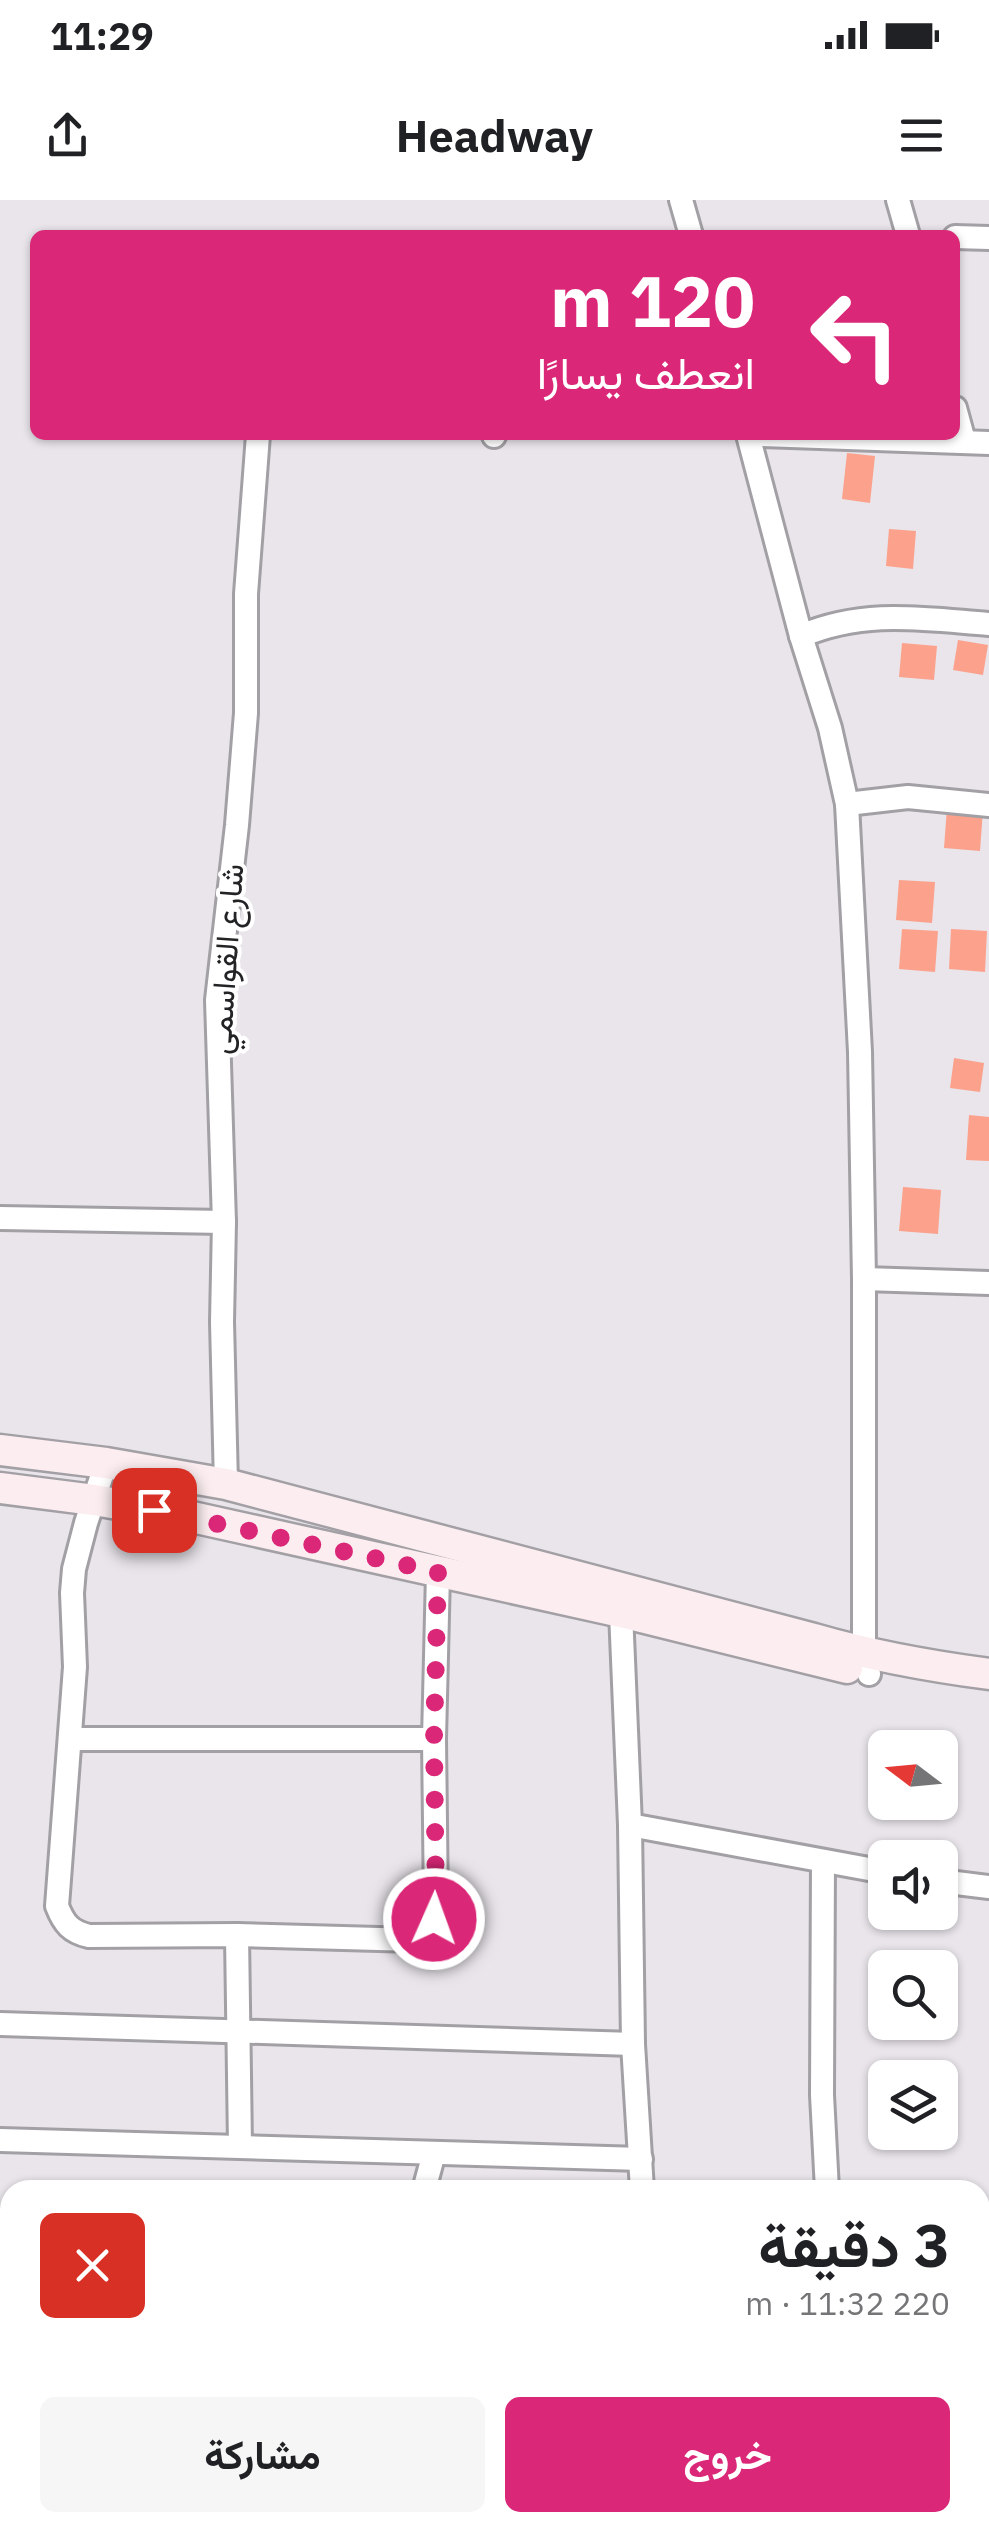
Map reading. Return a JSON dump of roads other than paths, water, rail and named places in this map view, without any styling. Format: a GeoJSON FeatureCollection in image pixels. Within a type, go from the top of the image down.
{"type":"FeatureCollection","features":[{"type":"Feature","properties":{"kind":"main road"},"geometry":{"type":"LineString","coordinates":[[0,1450],[226,1484],[796,1634],[867,1664],[915,1664],[989,1674]]}},
{"type":"Feature","properties":{"kind":"main road"},"geometry":{"type":"LineString","coordinates":[[0,1488],[184,1515],[867,1664],[989,1685]]}},
{"type":"Feature","properties":{"kind":"main road"},"geometry":{"type":"LineString","coordinates":[[368,1556],[375,1525]]}},
{"type":"Feature","properties":{"kind":"street"},"geometry":{"type":"LineString","coordinates":[[681,200],[690,230]]}},
{"type":"Feature","properties":{"kind":"street"},"geometry":{"type":"LineString","coordinates":[[898,200],[907,230]]}},
{"type":"Feature","properties":{"kind":"street"},"geometry":{"type":"LineString","coordinates":[[960,236],[989,238]]}},
{"type":"Feature","properties":{"kind":"street"},"geometry":{"type":"LineString","coordinates":[[960,426],[964,441]]}},
{"type":"Feature","properties":{"kind":"street","name":"شارع القواسمي"},"geometry":{"type":"LineString","coordinates":[[226,1484],[217,1000],[246,713],[246,594],[258,440]]}},
{"type":"Feature","properties":{"kind":"street"},"geometry":{"type":"LineString","coordinates":[[749,440],[801,636],[830,728],[847,804],[860,1052],[867,1664]]}},
{"type":"Feature","properties":{"kind":"street"},"geometry":{"type":"LineString","coordinates":[[930,440],[989,443]]}},
{"type":"Feature","properties":{"kind":"street"},"geometry":{"type":"LineString","coordinates":[[801,636],[851,620],[894,618],[989,624]]}},
{"type":"Feature","properties":{"kind":"street"},"geometry":{"type":"LineString","coordinates":[[847,804],[908,798],[989,805]]}},
{"type":"Feature","properties":{"kind":"street"},"geometry":{"type":"LineString","coordinates":[[0,1218],[224,1222]]}},
{"type":"Feature","properties":{"kind":"street"},"geometry":{"type":"LineString","coordinates":[[864,1280],[989,1283]]}},
{"type":"Feature","properties":{"kind":"street"},"geometry":{"type":"LineString","coordinates":[[106,1463],[78,1552],[72,1593],[74,1668],[58,1906],[70,1930],[89,1936],[414,1940],[424,1936],[436,1907],[434,1739],[438,1572]]}},
{"type":"Feature","properties":{"kind":"street"},"geometry":{"type":"LineString","coordinates":[[622,1612],[633,2044],[641,2180]]}},
{"type":"Feature","properties":{"kind":"street"},"geometry":{"type":"LineString","coordinates":[[70,1739],[434,1739]]}},
{"type":"Feature","properties":{"kind":"street"},"geometry":{"type":"LineString","coordinates":[[630,1825],[868,1869]]}},
{"type":"Feature","properties":{"kind":"street"},"geometry":{"type":"LineString","coordinates":[[822,1861],[826,2180]]}},
{"type":"Feature","properties":{"kind":"street"},"geometry":{"type":"LineString","coordinates":[[958,1883],[989,1887]]}},
{"type":"Feature","properties":{"kind":"street"},"geometry":{"type":"LineString","coordinates":[[237,1935],[240,2146]]}},
{"type":"Feature","properties":{"kind":"street"},"geometry":{"type":"LineString","coordinates":[[0,2024],[633,2044]]}},
{"type":"Feature","properties":{"kind":"street"},"geometry":{"type":"LineString","coordinates":[[0,2140],[640,2159]]}},
{"type":"Feature","properties":{"kind":"street"},"geometry":{"type":"LineString","coordinates":[[427,2180],[434,2153]]}}]}
